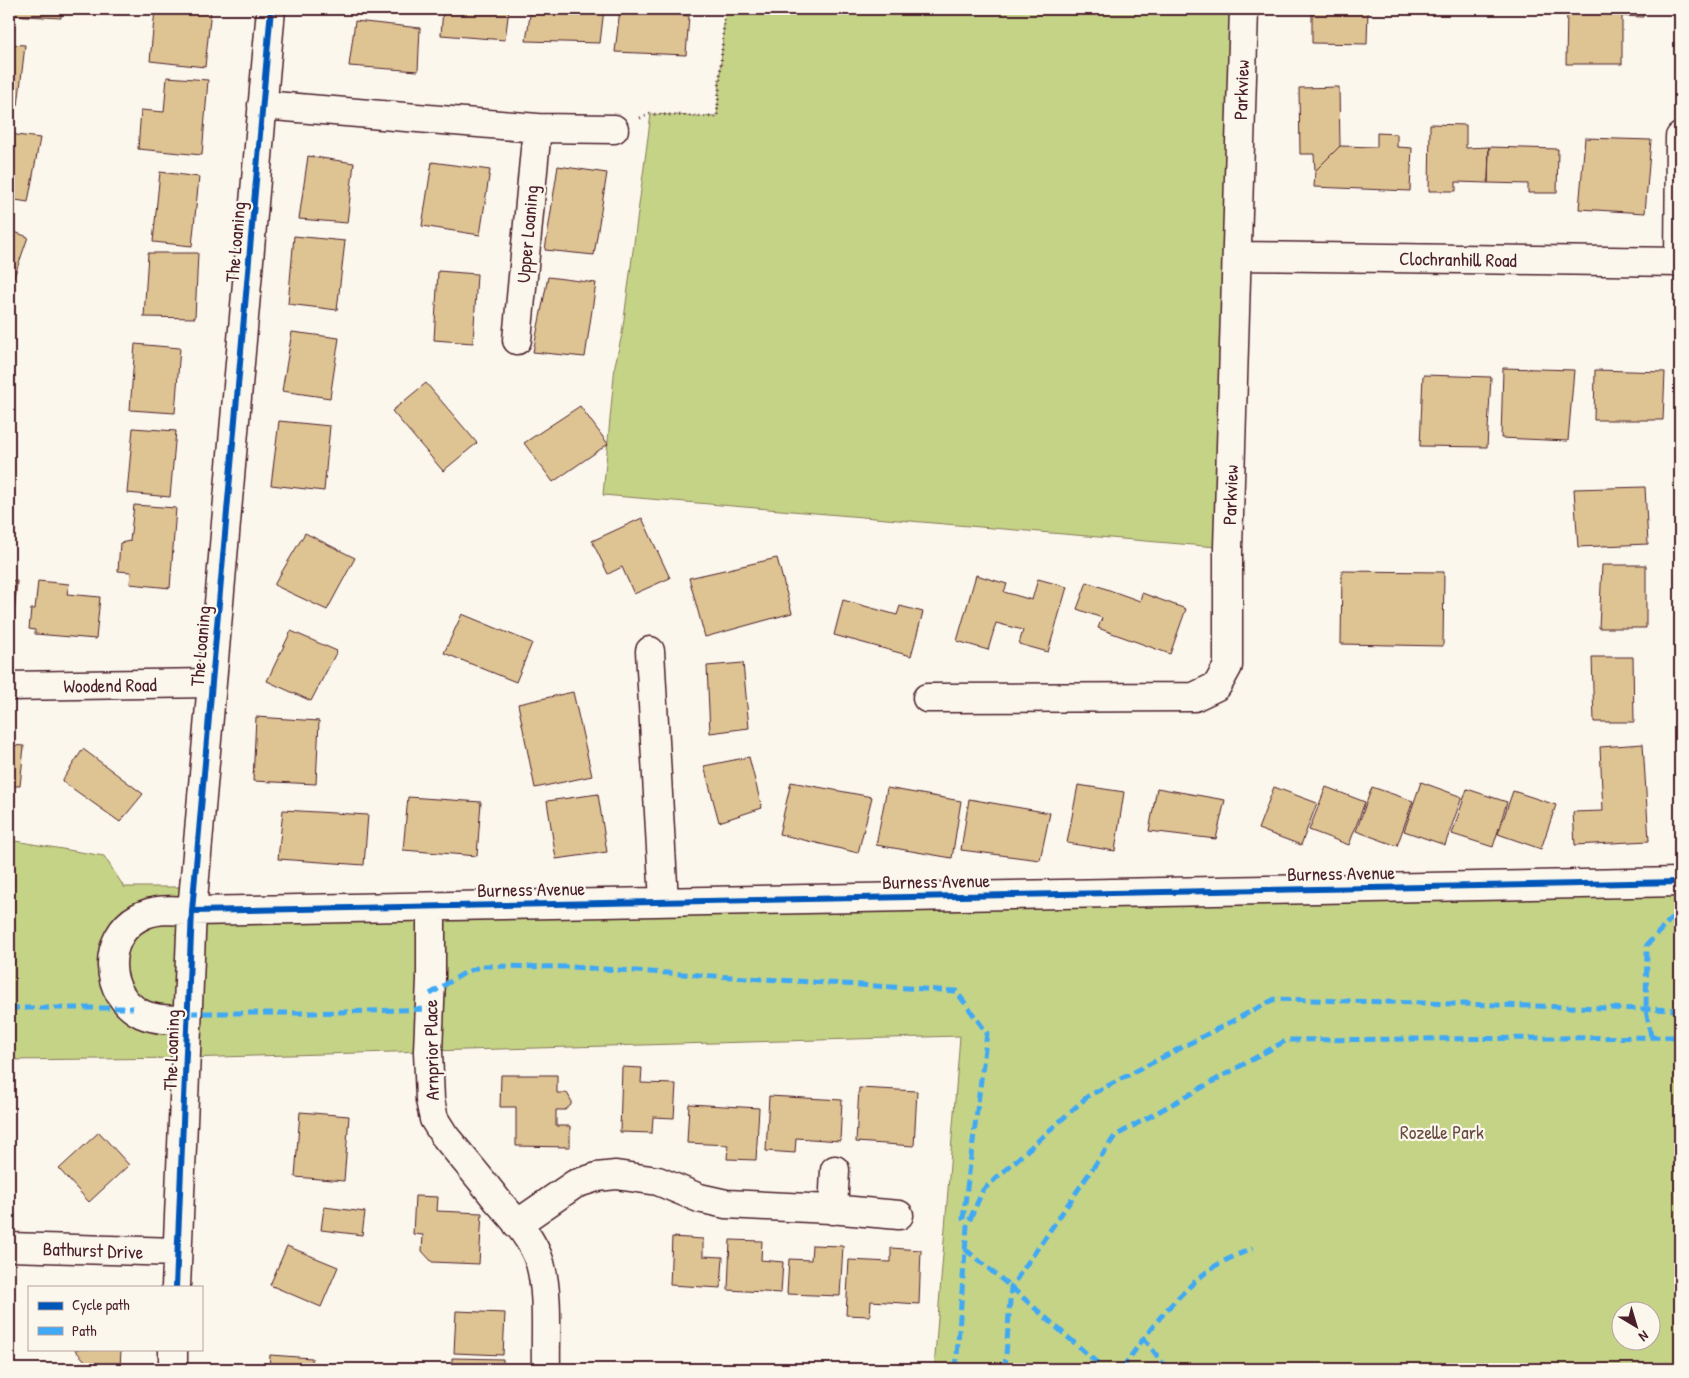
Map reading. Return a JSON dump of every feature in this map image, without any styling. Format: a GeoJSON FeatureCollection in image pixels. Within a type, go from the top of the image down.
{"type":"FeatureCollection","features":[{"type":"Feature","properties":{"kind":"street","name":"The Loaning"},"geometry":{"type":"LineString","coordinates":[[176,1286],[192,911],[271,9]]}},
{"type":"Feature","properties":{"kind":"street","name":"Parkview"},"geometry":{"type":"LineString","coordinates":[[927,698],[1194,696],[1217,686],[1228,666],[1228,548],[1244,9]]}},
{"type":"Feature","properties":{"kind":"street"},"geometry":{"type":"LineString","coordinates":[[262,105],[537,128],[614,129]]}},
{"type":"Feature","properties":{"kind":"street","name":"Upper Loaning"},"geometry":{"type":"LineString","coordinates":[[518,340],[537,128]]}},
{"type":"Feature","properties":{"kind":"street"},"geometry":{"type":"LineString","coordinates":[[1680,137],[1680,262]]}},
{"type":"Feature","properties":{"kind":"street","name":"Clochranhill Road"},"geometry":{"type":"LineString","coordinates":[[1237,256],[1680,262]]}},
{"type":"Feature","properties":{"kind":"street"},"geometry":{"type":"LineString","coordinates":[[650,651],[664,902]]}},
{"type":"Feature","properties":{"kind":"street","name":"Woodend Road"},"geometry":{"type":"LineString","coordinates":[[9,686],[212,683]]}},
{"type":"Feature","properties":{"kind":"street","name":"Burness Avenue"},"geometry":{"type":"LineString","coordinates":[[187,1020],[151,1017],[133,1008],[119,993],[112,974],[112,955],[119,938],[130,924],[139,917],[164,909],[192,911],[431,907],[1680,882]]}},
{"type":"Feature","properties":{"kind":"street","name":"Arnprior Place"},"geometry":{"type":"LineString","coordinates":[[431,907],[431,980],[428,1051],[430,1100],[434,1119],[444,1135],[517,1224],[539,1260],[543,1277],[546,1369]]}},
{"type":"Feature","properties":{"kind":"street"},"geometry":{"type":"LineString","coordinates":[[833,1210],[835,1170]]}},
{"type":"Feature","properties":{"kind":"street"},"geometry":{"type":"LineString","coordinates":[[517,1224],[575,1184],[597,1177],[616,1175],[658,1181],[699,1198],[726,1204],[899,1215]]}},
{"type":"Feature","properties":{"kind":"street","name":"Bathurst Drive"},"geometry":{"type":"LineString","coordinates":[[9,1247],[177,1252]]}},
{"type":"Feature","properties":{"kind":"street"},"geometry":{"type":"LineString","coordinates":[[173,1350],[173,1369]]}},
{"type":"Feature","properties":{"kind":"path"},"geometry":{"type":"LineString","coordinates":[[614,129],[650,114],[717,117],[724,9]]}},
{"type":"Feature","properties":{"kind":"green space"},"geometry":{"type":"Polygon","coordinates":[[[725,9],[1244,9],[1228,548],[603,495],[615,365],[622,334],[651,114],[717,117],[725,9]]]}},
{"type":"Feature","properties":{"kind":"green space"},"geometry":{"type":"Polygon","coordinates":[[[9,840],[104,856],[124,887],[194,887],[192,911],[430,909],[427,1051],[186,1058],[9,1060],[9,840]]]}},
{"type":"Feature","properties":{"kind":"green space","name":"Rozelle Park"},"geometry":{"type":"Polygon","coordinates":[[[1680,890],[1680,1369],[934,1369],[960,1036],[430,1051],[432,910],[1680,890]]]}},
{"type":"Feature","properties":{"kind":"building"},"geometry":{"type":"Polygon","coordinates":[[[9,9],[61,9],[61,18],[9,15],[9,9]]]}},
{"type":"Feature","properties":{"kind":"building"},"geometry":{"type":"Polygon","coordinates":[[[155,9],[211,9],[205,67],[150,61],[155,9]]]}},
{"type":"Feature","properties":{"kind":"building"},"geometry":{"type":"Polygon","coordinates":[[[443,9],[509,9],[505,40],[441,35],[443,9]]]}},
{"type":"Feature","properties":{"kind":"building"},"geometry":{"type":"Polygon","coordinates":[[[531,9],[604,9],[600,43],[526,41],[531,9]]]}},
{"type":"Feature","properties":{"kind":"building"},"geometry":{"type":"Polygon","coordinates":[[[620,9],[636,9],[689,16],[686,55],[615,52],[620,9]]]}},
{"type":"Feature","properties":{"kind":"building"},"geometry":{"type":"Polygon","coordinates":[[[1312,9],[1368,9],[1367,44],[1312,43],[1312,9]]]}},
{"type":"Feature","properties":{"kind":"building"},"geometry":{"type":"Polygon","coordinates":[[[1567,9],[1643,9],[1643,17],[1622,16],[1622,64],[1566,64],[1567,9]]]}},
{"type":"Feature","properties":{"kind":"building"},"geometry":{"type":"Polygon","coordinates":[[[355,21],[420,28],[418,71],[349,66],[355,21]]]}},
{"type":"Feature","properties":{"kind":"building"},"geometry":{"type":"Polygon","coordinates":[[[9,44],[25,45],[18,106],[9,105],[9,44]]]}},
{"type":"Feature","properties":{"kind":"building"},"geometry":{"type":"Polygon","coordinates":[[[167,77],[208,80],[202,155],[138,149],[141,110],[164,112],[167,77]]]}},
{"type":"Feature","properties":{"kind":"building"},"geometry":{"type":"Polygon","coordinates":[[[1339,87],[1340,146],[1315,171],[1314,154],[1300,154],[1299,88],[1339,87]]]}},
{"type":"Feature","properties":{"kind":"building"},"geometry":{"type":"Polygon","coordinates":[[[1430,124],[1466,125],[1466,148],[1489,147],[1488,183],[1456,182],[1456,191],[1429,191],[1430,124]]]}},
{"type":"Feature","properties":{"kind":"building"},"geometry":{"type":"Polygon","coordinates":[[[1377,133],[1397,134],[1397,147],[1412,148],[1410,191],[1314,187],[1315,171],[1340,146],[1377,147],[1377,133]]]}},
{"type":"Feature","properties":{"kind":"building"},"geometry":{"type":"Polygon","coordinates":[[[9,134],[40,138],[28,202],[9,199],[9,134]]]}},
{"type":"Feature","properties":{"kind":"building"},"geometry":{"type":"Polygon","coordinates":[[[1585,138],[1651,140],[1645,213],[1579,209],[1585,138]]]}},
{"type":"Feature","properties":{"kind":"building"},"geometry":{"type":"Polygon","coordinates":[[[1489,147],[1558,149],[1557,193],[1528,193],[1528,184],[1488,183],[1489,147]]]}},
{"type":"Feature","properties":{"kind":"building"},"geometry":{"type":"Polygon","coordinates":[[[308,156],[354,163],[347,223],[299,219],[308,156]]]}},
{"type":"Feature","properties":{"kind":"building"},"geometry":{"type":"Polygon","coordinates":[[[432,162],[490,170],[480,235],[422,226],[432,162]]]}},
{"type":"Feature","properties":{"kind":"building"},"geometry":{"type":"Polygon","coordinates":[[[558,166],[607,173],[594,255],[545,250],[558,166]]]}},
{"type":"Feature","properties":{"kind":"building"},"geometry":{"type":"Polygon","coordinates":[[[160,172],[199,177],[192,246],[153,242],[160,172]]]}},
{"type":"Feature","properties":{"kind":"building"},"geometry":{"type":"Polygon","coordinates":[[[9,230],[28,237],[14,277],[9,275],[9,230]]]}},
{"type":"Feature","properties":{"kind":"building"},"geometry":{"type":"Polygon","coordinates":[[[294,236],[345,241],[337,310],[288,304],[294,236]]]}},
{"type":"Feature","properties":{"kind":"building"},"geometry":{"type":"Polygon","coordinates":[[[148,253],[198,253],[195,318],[144,317],[148,253]]]}},
{"type":"Feature","properties":{"kind":"building"},"geometry":{"type":"Polygon","coordinates":[[[438,271],[477,274],[473,343],[434,340],[438,271]]]}},
{"type":"Feature","properties":{"kind":"building"},"geometry":{"type":"Polygon","coordinates":[[[548,277],[596,283],[585,357],[533,352],[548,277]]]}},
{"type":"Feature","properties":{"kind":"building"},"geometry":{"type":"Polygon","coordinates":[[[292,332],[339,338],[330,398],[282,391],[292,332]]]}},
{"type":"Feature","properties":{"kind":"building"},"geometry":{"type":"Polygon","coordinates":[[[135,344],[180,348],[175,413],[130,410],[135,344]]]}},
{"type":"Feature","properties":{"kind":"building"},"geometry":{"type":"Polygon","coordinates":[[[1503,368],[1574,370],[1568,441],[1501,438],[1503,368]]]}},
{"type":"Feature","properties":{"kind":"building"},"geometry":{"type":"Polygon","coordinates":[[[1595,370],[1665,372],[1663,420],[1594,420],[1595,370]]]}},
{"type":"Feature","properties":{"kind":"building"},"geometry":{"type":"Polygon","coordinates":[[[1423,375],[1491,377],[1487,447],[1420,446],[1423,375]]]}},
{"type":"Feature","properties":{"kind":"building"},"geometry":{"type":"Polygon","coordinates":[[[426,383],[477,443],[443,471],[392,411],[426,383]]]}},
{"type":"Feature","properties":{"kind":"building"},"geometry":{"type":"Polygon","coordinates":[[[580,406],[608,444],[553,482],[524,443],[580,406]]]}},
{"type":"Feature","properties":{"kind":"building"},"geometry":{"type":"Polygon","coordinates":[[[279,421],[330,426],[324,491],[271,485],[279,421]]]}},
{"type":"Feature","properties":{"kind":"building"},"geometry":{"type":"Polygon","coordinates":[[[133,428],[176,431],[170,497],[127,493],[133,428]]]}},
{"type":"Feature","properties":{"kind":"building"},"geometry":{"type":"Polygon","coordinates":[[[1645,487],[1648,544],[1578,547],[1574,489],[1645,487]]]}},
{"type":"Feature","properties":{"kind":"building"},"geometry":{"type":"Polygon","coordinates":[[[134,505],[176,508],[170,588],[130,584],[131,572],[118,571],[120,543],[130,541],[134,505]]]}},
{"type":"Feature","properties":{"kind":"building"},"geometry":{"type":"Polygon","coordinates":[[[642,518],[670,578],[634,594],[622,567],[608,574],[592,541],[642,518]]]}},
{"type":"Feature","properties":{"kind":"building"},"geometry":{"type":"Polygon","coordinates":[[[305,533],[355,558],[327,610],[274,585],[305,533]]]}},
{"type":"Feature","properties":{"kind":"building"},"geometry":{"type":"Polygon","coordinates":[[[777,558],[792,613],[705,637],[689,578],[777,558]]]}},
{"type":"Feature","properties":{"kind":"building"},"geometry":{"type":"Polygon","coordinates":[[[1602,565],[1646,565],[1646,628],[1599,628],[1602,565]]]}},
{"type":"Feature","properties":{"kind":"building"},"geometry":{"type":"Polygon","coordinates":[[[1342,571],[1444,572],[1443,646],[1341,644],[1342,571]]]}},
{"type":"Feature","properties":{"kind":"building"},"geometry":{"type":"Polygon","coordinates":[[[976,575],[1007,584],[1004,592],[1032,600],[1038,579],[1067,587],[1048,652],[1019,644],[1023,630],[996,623],[988,650],[957,641],[976,575]]]}},
{"type":"Feature","properties":{"kind":"building"},"geometry":{"type":"Polygon","coordinates":[[[9,580],[17,581],[12,639],[9,639],[9,580]]]}},
{"type":"Feature","properties":{"kind":"building"},"geometry":{"type":"Polygon","coordinates":[[[38,581],[69,584],[67,594],[100,597],[96,639],[35,634],[35,630],[29,629],[31,609],[35,609],[38,581]]]}},
{"type":"Feature","properties":{"kind":"building"},"geometry":{"type":"Polygon","coordinates":[[[1087,582],[1140,601],[1142,593],[1186,609],[1170,654],[1098,628],[1102,618],[1077,609],[1087,582]]]}},
{"type":"Feature","properties":{"kind":"building"},"geometry":{"type":"Polygon","coordinates":[[[843,600],[897,615],[900,606],[923,612],[911,656],[834,635],[843,600]]]}},
{"type":"Feature","properties":{"kind":"building"},"geometry":{"type":"Polygon","coordinates":[[[462,614],[532,643],[516,682],[444,653],[462,614]]]}},
{"type":"Feature","properties":{"kind":"building"},"geometry":{"type":"Polygon","coordinates":[[[291,631],[337,651],[311,701],[267,681],[291,631]]]}},
{"type":"Feature","properties":{"kind":"building"},"geometry":{"type":"Polygon","coordinates":[[[1592,657],[1633,657],[1634,722],[1594,722],[1592,657]]]}},
{"type":"Feature","properties":{"kind":"building"},"geometry":{"type":"Polygon","coordinates":[[[743,663],[749,728],[710,733],[707,666],[743,663]]]}},
{"type":"Feature","properties":{"kind":"building"},"geometry":{"type":"Polygon","coordinates":[[[573,692],[592,776],[535,788],[518,704],[573,692]]]}},
{"type":"Feature","properties":{"kind":"building"},"geometry":{"type":"Polygon","coordinates":[[[256,717],[319,721],[316,784],[253,781],[256,717]]]}},
{"type":"Feature","properties":{"kind":"building"},"geometry":{"type":"Polygon","coordinates":[[[1643,744],[1649,841],[1575,845],[1573,812],[1603,811],[1600,747],[1643,744]]]}},
{"type":"Feature","properties":{"kind":"building"},"geometry":{"type":"Polygon","coordinates":[[[9,745],[24,746],[20,786],[9,786],[9,745]]]}},
{"type":"Feature","properties":{"kind":"building"},"geometry":{"type":"Polygon","coordinates":[[[83,749],[143,794],[120,822],[62,781],[83,749]]]}},
{"type":"Feature","properties":{"kind":"building"},"geometry":{"type":"Polygon","coordinates":[[[749,757],[762,808],[719,822],[704,766],[749,757]]]}},
{"type":"Feature","properties":{"kind":"building"},"geometry":{"type":"Polygon","coordinates":[[[791,782],[872,797],[858,853],[779,834],[791,782]]]}},
{"type":"Feature","properties":{"kind":"building"},"geometry":{"type":"Polygon","coordinates":[[[1421,782],[1462,797],[1445,845],[1404,831],[1421,782]]]}},
{"type":"Feature","properties":{"kind":"building"},"geometry":{"type":"Polygon","coordinates":[[[1078,785],[1124,792],[1115,851],[1067,843],[1078,785]]]}},
{"type":"Feature","properties":{"kind":"building"},"geometry":{"type":"Polygon","coordinates":[[[1274,787],[1317,803],[1301,845],[1258,829],[1274,787]]]}},
{"type":"Feature","properties":{"kind":"building"},"geometry":{"type":"Polygon","coordinates":[[[1326,787],[1365,802],[1349,845],[1309,830],[1326,787]]]}},
{"type":"Feature","properties":{"kind":"building"},"geometry":{"type":"Polygon","coordinates":[[[1372,787],[1413,801],[1397,846],[1356,831],[1372,787]]]}},
{"type":"Feature","properties":{"kind":"building"},"geometry":{"type":"Polygon","coordinates":[[[887,788],[961,801],[952,858],[876,845],[887,788]]]}},
{"type":"Feature","properties":{"kind":"building"},"geometry":{"type":"Polygon","coordinates":[[[1157,788],[1225,800],[1216,839],[1149,831],[1157,788]]]}},
{"type":"Feature","properties":{"kind":"building"},"geometry":{"type":"Polygon","coordinates":[[[1467,789],[1507,802],[1493,847],[1452,834],[1467,789]]]}},
{"type":"Feature","properties":{"kind":"building"},"geometry":{"type":"Polygon","coordinates":[[[1513,791],[1556,805],[1541,849],[1498,834],[1513,791]]]}},
{"type":"Feature","properties":{"kind":"building"},"geometry":{"type":"Polygon","coordinates":[[[598,794],[607,852],[556,859],[547,801],[598,794]]]}},
{"type":"Feature","properties":{"kind":"building"},"geometry":{"type":"Polygon","coordinates":[[[408,797],[481,802],[477,856],[403,850],[408,797]]]}},
{"type":"Feature","properties":{"kind":"building"},"geometry":{"type":"Polygon","coordinates":[[[969,799],[1050,813],[1040,860],[961,850],[969,799]]]}},
{"type":"Feature","properties":{"kind":"building"},"geometry":{"type":"Polygon","coordinates":[[[283,810],[368,815],[364,865],[278,859],[283,810]]]}},
{"type":"Feature","properties":{"kind":"building"},"geometry":{"type":"Polygon","coordinates":[[[622,1067],[642,1068],[641,1083],[676,1084],[674,1118],[653,1117],[652,1133],[620,1132],[622,1067]]]}},
{"type":"Feature","properties":{"kind":"building"},"geometry":{"type":"Polygon","coordinates":[[[501,1075],[557,1075],[557,1093],[567,1093],[571,1100],[571,1105],[565,1110],[556,1110],[556,1126],[570,1126],[570,1147],[516,1146],[516,1107],[500,1107],[501,1075]]]}},
{"type":"Feature","properties":{"kind":"building"},"geometry":{"type":"Polygon","coordinates":[[[859,1088],[917,1091],[914,1146],[856,1142],[859,1088]]]}},
{"type":"Feature","properties":{"kind":"building"},"geometry":{"type":"Polygon","coordinates":[[[769,1096],[842,1100],[840,1141],[796,1138],[795,1153],[766,1151],[769,1096]]]}},
{"type":"Feature","properties":{"kind":"building"},"geometry":{"type":"Polygon","coordinates":[[[689,1104],[759,1108],[756,1160],[727,1159],[728,1145],[687,1143],[689,1104]]]}},
{"type":"Feature","properties":{"kind":"building"},"geometry":{"type":"Polygon","coordinates":[[[300,1112],[349,1116],[344,1181],[295,1177],[300,1112]]]}},
{"type":"Feature","properties":{"kind":"building"},"geometry":{"type":"Polygon","coordinates":[[[99,1132],[129,1165],[89,1202],[59,1169],[99,1132]]]}},
{"type":"Feature","properties":{"kind":"building"},"geometry":{"type":"Polygon","coordinates":[[[415,1196],[438,1197],[437,1211],[482,1213],[479,1264],[432,1262],[422,1251],[423,1235],[413,1234],[415,1196]]]}},
{"type":"Feature","properties":{"kind":"building"},"geometry":{"type":"Polygon","coordinates":[[[324,1207],[365,1212],[362,1235],[321,1230],[324,1207]]]}},
{"type":"Feature","properties":{"kind":"building"},"geometry":{"type":"Polygon","coordinates":[[[672,1237],[703,1239],[703,1256],[723,1257],[721,1288],[670,1285],[672,1237]]]}},
{"type":"Feature","properties":{"kind":"building"},"geometry":{"type":"Polygon","coordinates":[[[730,1240],[762,1241],[761,1260],[783,1262],[781,1293],[728,1290],[730,1240]]]}},
{"type":"Feature","properties":{"kind":"building"},"geometry":{"type":"Polygon","coordinates":[[[812,1245],[843,1246],[840,1296],[787,1294],[789,1259],[811,1260],[812,1245]]]}},
{"type":"Feature","properties":{"kind":"building"},"geometry":{"type":"Polygon","coordinates":[[[287,1246],[338,1267],[321,1307],[270,1285],[287,1246]]]}},
{"type":"Feature","properties":{"kind":"building"},"geometry":{"type":"Polygon","coordinates":[[[891,1248],[921,1250],[919,1304],[871,1301],[870,1316],[846,1315],[849,1260],[891,1262],[891,1248]]]}},
{"type":"Feature","properties":{"kind":"building"},"geometry":{"type":"Polygon","coordinates":[[[456,1311],[505,1313],[503,1355],[454,1353],[456,1311]]]}},
{"type":"Feature","properties":{"kind":"building"},"geometry":{"type":"Polygon","coordinates":[[[75,1350],[121,1350],[120,1369],[90,1369],[90,1366],[75,1350]]]}},
{"type":"Feature","properties":{"kind":"building"},"geometry":{"type":"Polygon","coordinates":[[[270,1355],[312,1358],[312,1369],[269,1369],[270,1355]]]}},
{"type":"Feature","properties":{"kind":"building"},"geometry":{"type":"Polygon","coordinates":[[[452,1358],[503,1359],[503,1369],[452,1369],[452,1358]]]}},
{"type":"Feature","properties":{"kind":"marked path"},"geometry":{"type":"LineString","coordinates":[[1651,1036],[1646,1010],[1647,945],[1680,909]]}},
{"type":"Feature","properties":{"kind":"marked path"},"geometry":{"type":"LineString","coordinates":[[430,994],[466,972],[482,966],[571,967],[956,991],[987,1033],[963,1219],[967,1226]]}},
{"type":"Feature","properties":{"kind":"marked path"},"geometry":{"type":"LineString","coordinates":[[956,1369],[967,1226],[983,1190],[1088,1096],[1275,999],[1680,1010]]}},
{"type":"Feature","properties":{"kind":"marked path"},"geometry":{"type":"LineString","coordinates":[[9,1008],[133,1008]]}},
{"type":"Feature","properties":{"kind":"marked path"},"geometry":{"type":"LineString","coordinates":[[188,1013],[311,1013],[430,1009]]}},
{"type":"Feature","properties":{"kind":"marked path"},"geometry":{"type":"LineString","coordinates":[[1005,1369],[1011,1287],[1115,1136],[1287,1040],[1680,1037]]}},
{"type":"Feature","properties":{"kind":"marked path"},"geometry":{"type":"LineString","coordinates":[[1122,1369],[1141,1341],[1186,1290],[1212,1268],[1253,1248]]}},
{"type":"Feature","properties":{"kind":"marked path"},"geometry":{"type":"LineString","coordinates":[[965,1249],[1104,1369]]}},
{"type":"Feature","properties":{"kind":"marked path"},"geometry":{"type":"LineString","coordinates":[[1143,1337],[1167,1369]]}},
{"type":"Feature","properties":{"kind":"cycle path"},"geometry":{"type":"LineString","coordinates":[[176,1286],[192,911],[271,9]]}},
{"type":"Feature","properties":{"kind":"cycle path"},"geometry":{"type":"LineString","coordinates":[[192,911],[1680,882]]}}]}
